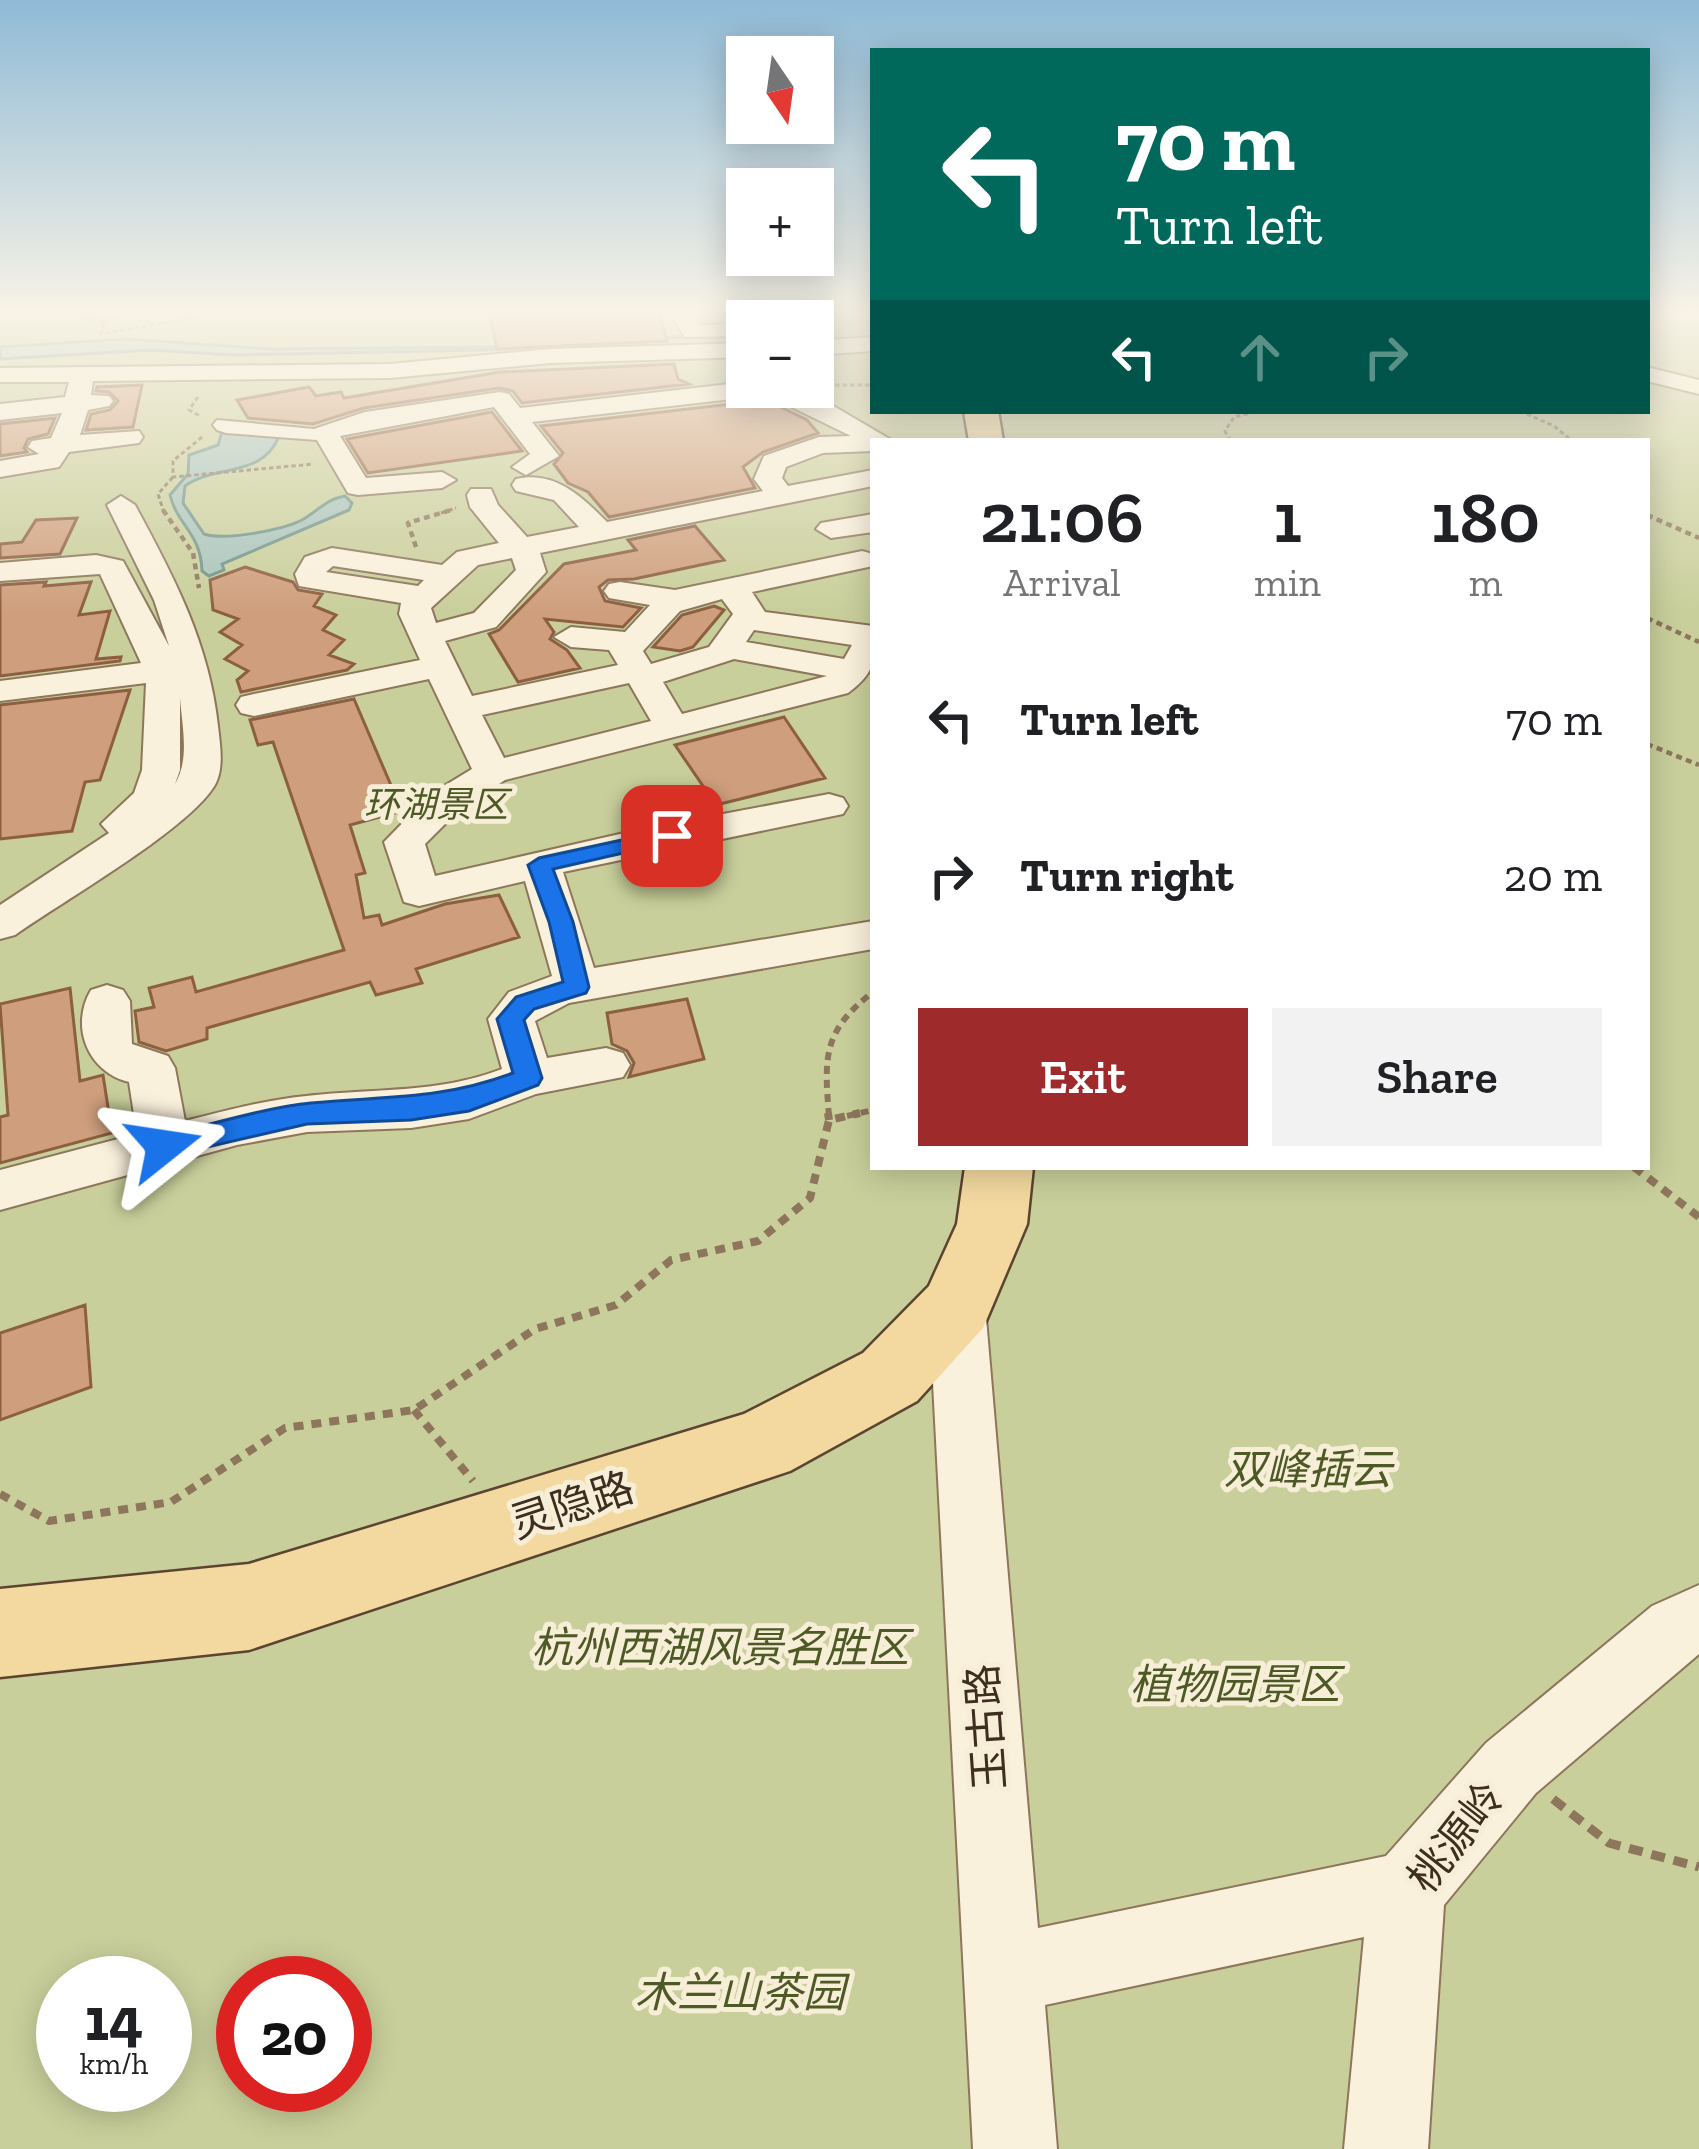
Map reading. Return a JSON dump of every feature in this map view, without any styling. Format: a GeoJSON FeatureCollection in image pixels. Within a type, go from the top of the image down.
{"type":"FeatureCollection","features":[{"type":"Feature","properties":{"kind":"main road","name":"灵隐路"},"geometry":{"type":"LineString","coordinates":[[0,1633],[249,1607],[762,1445],[890,1377],[957,1306],[992,1224],[998,1170]]}},
{"type":"Feature","properties":{"kind":"street"},"geometry":{"type":"LineString","coordinates":[[0,432],[131,417],[70,422],[2,412]]}},
{"type":"Feature","properties":{"kind":"street"},"geometry":{"type":"LineString","coordinates":[[0,469],[49,461],[72,412]]}},
{"type":"Feature","properties":{"kind":"street"},"geometry":{"type":"LineString","coordinates":[[226,425],[327,443],[437,412]]}},
{"type":"Feature","properties":{"kind":"street"},"geometry":{"type":"LineString","coordinates":[[476,495],[507,470],[546,456],[511,412]]}},
{"type":"Feature","properties":{"kind":"street"},"geometry":{"type":"LineString","coordinates":[[514,416],[533,412]]}},
{"type":"Feature","properties":{"kind":"street"},"geometry":{"type":"LineString","coordinates":[[823,412],[870,439]]}},
{"type":"Feature","properties":{"kind":"street"},"geometry":{"type":"LineString","coordinates":[[0,452],[70,422]]}},
{"type":"Feature","properties":{"kind":"street"},"geometry":{"type":"LineString","coordinates":[[869,566],[768,479],[774,462],[819,445],[870,442]]}},
{"type":"Feature","properties":{"kind":"street"},"geometry":{"type":"LineString","coordinates":[[327,443],[358,487],[442,480],[455,469],[507,470],[564,494],[598,530]]}},
{"type":"Feature","properties":{"kind":"street"},"geometry":{"type":"LineString","coordinates":[[492,772],[415,614],[415,605],[468,557],[870,479]]}},
{"type":"Feature","properties":{"kind":"street"},"geometry":{"type":"LineString","coordinates":[[254,705],[433,651],[485,620],[531,572],[531,561],[514,547],[476,495],[450,491],[440,485],[442,480]]}},
{"type":"Feature","properties":{"kind":"street"},"geometry":{"type":"LineString","coordinates":[[0,925],[169,811],[198,783],[203,754],[184,638],[170,600],[121,505]]}},
{"type":"Feature","properties":{"kind":"street"},"geometry":{"type":"LineString","coordinates":[[710,510],[770,579]]}},
{"type":"Feature","properties":{"kind":"street"},"geometry":{"type":"LineString","coordinates":[[831,529],[870,523]]}},
{"type":"Feature","properties":{"kind":"street"},"geometry":{"type":"LineString","coordinates":[[438,586],[403,568],[332,557],[314,562],[310,579],[438,586],[505,599]]}},
{"type":"Feature","properties":{"kind":"street"},"geometry":{"type":"LineString","coordinates":[[0,572],[96,564],[112,568],[153,647],[160,671],[161,770],[151,798],[119,825],[0,886]]}},
{"type":"Feature","properties":{"kind":"street"},"geometry":{"type":"LineString","coordinates":[[620,591],[677,600],[770,579],[869,566]]}},
{"type":"Feature","properties":{"kind":"street"},"geometry":{"type":"LineString","coordinates":[[461,710],[636,663],[701,663],[735,634],[749,606],[728,587]]}},
{"type":"Feature","properties":{"kind":"street"},"geometry":{"type":"LineString","coordinates":[[636,663],[677,600]]}},
{"type":"Feature","properties":{"kind":"street"},"geometry":{"type":"LineString","coordinates":[[735,634],[867,650]]}},
{"type":"Feature","properties":{"kind":"street"},"geometry":{"type":"LineString","coordinates":[[571,637],[636,663],[674,729]]}},
{"type":"Feature","properties":{"kind":"street"},"geometry":{"type":"LineString","coordinates":[[829,806],[418,893],[404,842],[445,802],[492,772],[814,694],[836,686],[867,650]]}},
{"type":"Feature","properties":{"kind":"street"},"geometry":{"type":"LineString","coordinates":[[0,691],[160,671]]}},
{"type":"Feature","properties":{"kind":"street"},"geometry":{"type":"LineString","coordinates":[[539,865],[561,922],[577,987]]}},
{"type":"Feature","properties":{"kind":"street"},"geometry":{"type":"LineString","coordinates":[[529,1078],[511,1019],[525,1003],[577,987],[870,936]]}},
{"type":"Feature","properties":{"kind":"street"},"geometry":{"type":"LineString","coordinates":[[107,1001],[109,1050],[124,1064],[151,1068],[164,1146]]}},
{"type":"Feature","properties":{"kind":"street"},"geometry":{"type":"LineString","coordinates":[[0,1190],[307,1114],[411,1110],[469,1101],[529,1078],[606,1065]]}},
{"type":"Feature","properties":{"kind":"street","name":"玉古路"},"geometry":{"type":"LineString","coordinates":[[957,1306],[1015,2149]]}},
{"type":"Feature","properties":{"kind":"street","name":"桃源岭"},"geometry":{"type":"LineString","coordinates":[[1386,2149],[1407,1889],[1512,1766],[1676,1630],[1699,1618]]}},
{"type":"Feature","properties":{"kind":"street"},"geometry":{"type":"LineString","coordinates":[[1003,1975],[1407,1889]]}},
{"type":"Feature","properties":{"kind":"path"},"geometry":{"type":"LineString","coordinates":[[1228,438],[1225,431],[1234,417],[1247,414]]}},
{"type":"Feature","properties":{"kind":"path"},"geometry":{"type":"LineString","coordinates":[[1527,414],[1568,438]]}},
{"type":"Feature","properties":{"kind":"path"},"geometry":{"type":"LineString","coordinates":[[226,425],[206,431],[180,451],[172,461],[173,477],[233,475],[327,443]]}},
{"type":"Feature","properties":{"kind":"path"},"geometry":{"type":"LineString","coordinates":[[403,568],[425,552],[416,549],[408,523],[417,517],[449,514],[476,495]]}},
{"type":"Feature","properties":{"kind":"path"},"geometry":{"type":"LineString","coordinates":[[1650,516],[1699,538]]}},
{"type":"Feature","properties":{"kind":"path"},"geometry":{"type":"LineString","coordinates":[[1650,620],[1699,641]]}},
{"type":"Feature","properties":{"kind":"path"},"geometry":{"type":"LineString","coordinates":[[1650,745],[1699,765]]}},
{"type":"Feature","properties":{"kind":"path"},"geometry":{"type":"LineString","coordinates":[[0,1494],[49,1521],[171,1502],[285,1429],[414,1410],[535,1329],[616,1305],[671,1260],[758,1241],[810,1198],[829,1120],[823,1047],[846,1011],[870,994]]}},
{"type":"Feature","properties":{"kind":"path"},"geometry":{"type":"LineString","coordinates":[[829,1120],[870,1111]]}},
{"type":"Feature","properties":{"kind":"path"},"geometry":{"type":"LineString","coordinates":[[1638,1170],[1699,1217]]}},
{"type":"Feature","properties":{"kind":"path"},"geometry":{"type":"LineString","coordinates":[[414,1410],[510,1525]]}},
{"type":"Feature","properties":{"kind":"path"},"geometry":{"type":"LineString","coordinates":[[1512,1766],[1609,1843],[1699,1867]]}},
{"type":"Feature","properties":{"kind":"green space","name":"杭州西湖风景名胜区"},"geometry":{"type":"Polygon","coordinates":[[[0,412],[1699,412],[1699,2149],[0,2149],[0,412]]]}},
{"type":"Feature","properties":{"kind":"water"},"geometry":{"type":"Polygon","coordinates":[[[232,429],[279,436],[262,458],[185,486],[183,503],[204,534],[268,531],[302,520],[338,498],[345,496],[352,503],[349,510],[222,564],[224,570],[209,576],[202,571],[198,547],[170,495],[188,474],[189,455],[218,445],[222,432],[232,429]]]}},
{"type":"Feature","properties":{"kind":"building"},"geometry":{"type":"Polygon","coordinates":[[[136,412],[133,427],[86,430],[91,414],[136,412]]]}},
{"type":"Feature","properties":{"kind":"building"},"geometry":{"type":"Polygon","coordinates":[[[245,412],[350,412],[313,424],[248,418],[245,412]]]}},
{"type":"Feature","properties":{"kind":"building"},"geometry":{"type":"Polygon","coordinates":[[[492,412],[522,451],[368,473],[347,439],[492,412]]]}},
{"type":"Feature","properties":{"kind":"building"},"geometry":{"type":"Polygon","coordinates":[[[660,412],[791,412],[818,433],[763,452],[743,467],[755,488],[609,517],[588,492],[568,483],[554,464],[563,453],[541,426],[660,412]]]}},
{"type":"Feature","properties":{"kind":"building"},"geometry":{"type":"Polygon","coordinates":[[[55,418],[48,434],[28,439],[27,452],[0,456],[0,424],[55,418]]]}},
{"type":"Feature","properties":{"kind":"building"},"geometry":{"type":"Polygon","coordinates":[[[77,518],[60,554],[0,558],[0,544],[22,542],[36,520],[77,518]]]}},
{"type":"Feature","properties":{"kind":"building"},"geometry":{"type":"Polygon","coordinates":[[[695,526],[724,560],[608,580],[599,587],[605,601],[641,608],[623,627],[545,619],[554,632],[550,639],[567,650],[580,668],[518,682],[489,634],[499,630],[564,564],[636,550],[628,540],[695,526]]]}},
{"type":"Feature","properties":{"kind":"building"},"geometry":{"type":"Polygon","coordinates":[[[245,567],[293,582],[298,590],[322,594],[314,606],[336,615],[323,630],[344,640],[329,655],[354,664],[347,670],[241,692],[237,680],[248,671],[225,659],[242,645],[220,632],[238,619],[213,610],[210,580],[245,567]]]}},
{"type":"Feature","properties":{"kind":"building"},"geometry":{"type":"Polygon","coordinates":[[[46,582],[44,586],[91,582],[79,615],[110,611],[96,659],[121,657],[120,661],[0,676],[0,585],[46,582]]]}},
{"type":"Feature","properties":{"kind":"building"},"geometry":{"type":"Polygon","coordinates":[[[714,606],[724,610],[693,647],[680,651],[653,647],[682,615],[714,606]]]}},
{"type":"Feature","properties":{"kind":"building"},"geometry":{"type":"Polygon","coordinates":[[[130,690],[100,780],[85,782],[72,831],[0,839],[0,705],[130,690]]]}},
{"type":"Feature","properties":{"kind":"building"},"geometry":{"type":"Polygon","coordinates":[[[354,699],[402,811],[350,825],[365,873],[356,875],[364,918],[379,915],[382,925],[445,904],[499,895],[519,937],[416,969],[422,983],[376,995],[370,982],[207,1028],[207,1039],[166,1051],[139,1042],[135,1011],[154,1007],[149,988],[192,977],[196,992],[344,950],[273,742],[258,745],[250,720],[354,699]]]}},
{"type":"Feature","properties":{"kind":"building"},"geometry":{"type":"Polygon","coordinates":[[[784,717],[825,778],[716,805],[675,745],[784,717]]]}},
{"type":"Feature","properties":{"kind":"building"},"geometry":{"type":"Polygon","coordinates":[[[70,988],[80,1081],[103,1075],[112,1133],[0,1163],[0,1117],[8,1115],[0,1004],[70,988]]]}},
{"type":"Feature","properties":{"kind":"building"},"geometry":{"type":"Polygon","coordinates":[[[687,999],[704,1059],[629,1077],[634,1063],[627,1051],[612,1044],[607,1013],[687,999]]]}},
{"type":"Feature","properties":{"kind":"building"},"geometry":{"type":"Polygon","coordinates":[[[85,1305],[91,1387],[0,1420],[0,1333],[85,1305]]]}},
{"type":"Feature","properties":{"kind":"route"},"geometry":{"type":"LineString","coordinates":[[164,1146],[307,1114],[411,1110],[469,1101],[529,1078],[511,1019],[525,1003],[577,987],[561,922],[539,865],[672,836]]}},
{"type":"Feature","properties":{"kind":"park label","name":"环湖景区"},"geometry":{"type":"Point","coordinates":[436,804]}},
{"type":"Feature","properties":{"kind":"park label","name":"双峰插云"},"geometry":{"type":"Point","coordinates":[1308,1469]}},
{"type":"Feature","properties":{"kind":"park label","name":"植物园景区"},"geometry":{"type":"Point","coordinates":[1235,1684]}},
{"type":"Feature","properties":{"kind":"park label","name":"木兰山茶园"},"geometry":{"type":"Point","coordinates":[740,1992]}}]}
